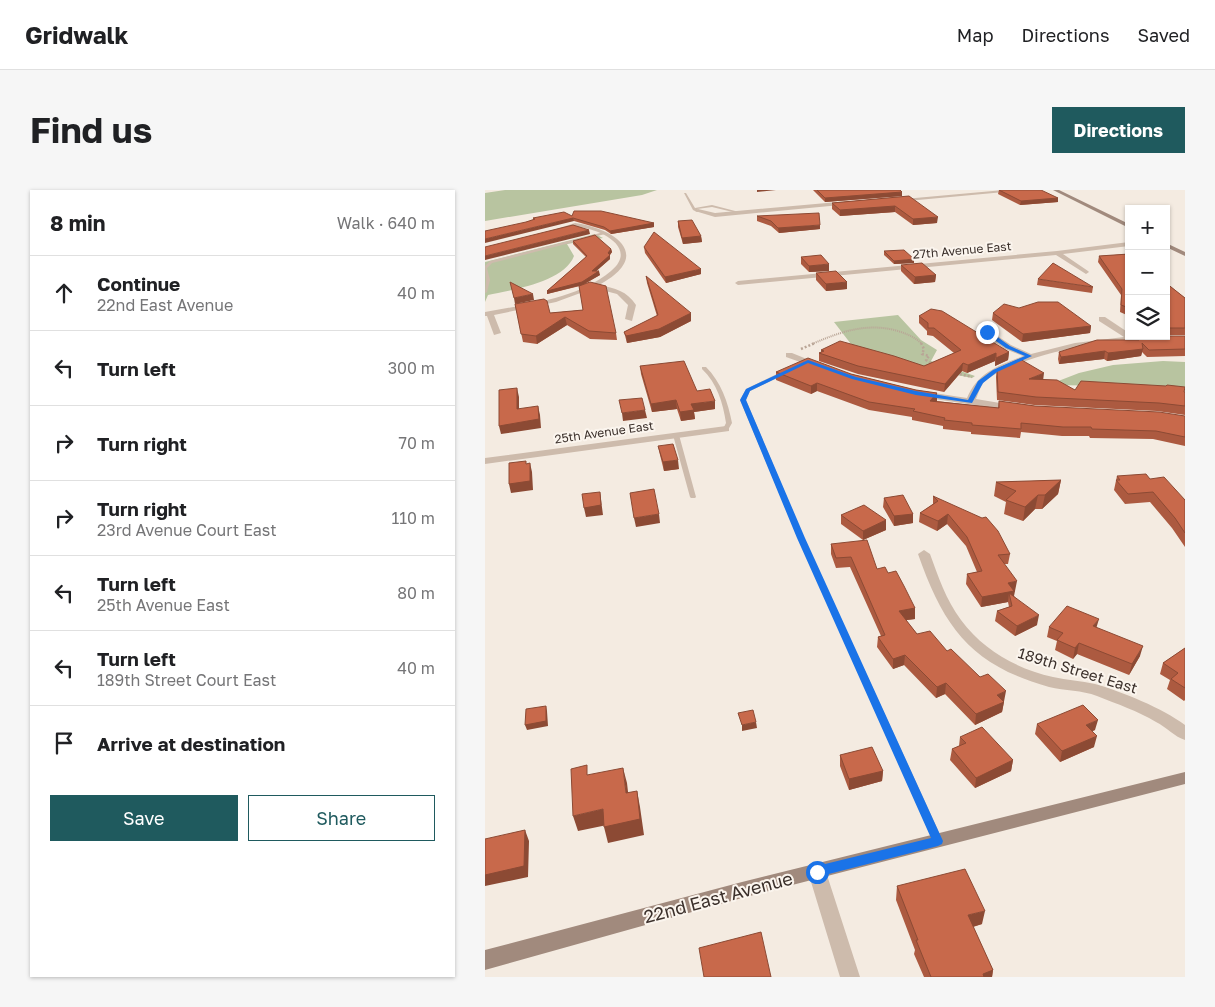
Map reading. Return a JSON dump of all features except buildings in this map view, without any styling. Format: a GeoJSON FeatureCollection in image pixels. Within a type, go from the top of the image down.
{"type":"FeatureCollection","features":[{"type":"Feature","properties":{"kind":"street"},"geometry":{"type":"LineString","coordinates":[[885,201],[1023,190]]}},
{"type":"Feature","properties":{"kind":"street"},"geometry":{"type":"LineString","coordinates":[[1055,190],[1125,224]]}},
{"type":"Feature","properties":{"kind":"street"},"geometry":{"type":"LineString","coordinates":[[696,210],[709,215],[858,203]]}},
{"type":"Feature","properties":{"kind":"street"},"geometry":{"type":"LineString","coordinates":[[497,332],[488,314],[545,302],[591,285],[615,270],[623,260],[624,250],[622,246],[604,234],[574,225],[549,232]]}},
{"type":"Feature","properties":{"kind":"street","name":"27th Avenue East"},"geometry":{"type":"LineString","coordinates":[[738,283],[1057,253],[1125,244]]}},
{"type":"Feature","properties":{"kind":"street"},"geometry":{"type":"LineString","coordinates":[[1170,247],[1185,254]]}},
{"type":"Feature","properties":{"kind":"street"},"geometry":{"type":"LineString","coordinates":[[1057,253],[1086,272]]}},
{"type":"Feature","properties":{"kind":"street"},"geometry":{"type":"LineString","coordinates":[[591,285],[613,290],[626,297],[632,305],[629,319]]}},
{"type":"Feature","properties":{"kind":"street"},"geometry":{"type":"LineString","coordinates":[[1102,319],[1125,334]]}},
{"type":"Feature","properties":{"kind":"street"},"geometry":{"type":"LineString","coordinates":[[987,332],[1008,347],[1029,356]]}},
{"type":"Feature","properties":{"kind":"street"},"geometry":{"type":"LineString","coordinates":[[970,402],[983,380],[995,371],[1029,356],[1088,343],[1125,339]]}},
{"type":"Feature","properties":{"kind":"street"},"geometry":{"type":"LineString","coordinates":[[1170,339],[1185,339]]}},
{"type":"Feature","properties":{"kind":"street"},"geometry":{"type":"LineString","coordinates":[[789,355],[800,365],[826,368]]}},
{"type":"Feature","properties":{"kind":"street"},"geometry":{"type":"LineString","coordinates":[[907,391],[1025,409]]}},
{"type":"Feature","properties":{"kind":"street","name":"25th Avenue East"},"geometry":{"type":"LineString","coordinates":[[485,461],[726,429]]}},
{"type":"Feature","properties":{"kind":"street","name":"189th Street East"},"geometry":{"type":"LineString","coordinates":[[924,554],[943,602],[962,632],[982,652],[1017,671],[1051,682],[1093,690],[1143,708],[1178,727],[1185,734]]}},
{"type":"Feature","properties":{"kind":"street","name":"22nd East Avenue"},"geometry":{"type":"LineString","coordinates":[[485,960],[817,872],[1185,778]]}},
{"type":"Feature","properties":{"kind":"street"},"geometry":{"type":"LineString","coordinates":[[817,872],[850,977]]}},
{"type":"Feature","properties":{"kind":"lane"},"geometry":{"type":"LineString","coordinates":[[685,194],[696,210]]}},
{"type":"Feature","properties":{"kind":"lane"},"geometry":{"type":"LineString","coordinates":[[485,292],[487,280],[485,268],[491,262],[604,234]]}},
{"type":"Feature","properties":{"kind":"lane"},"geometry":{"type":"LineString","coordinates":[[800,365],[748,390],[743,400],[801,538],[938,841]]}},
{"type":"Feature","properties":{"kind":"lane"},"geometry":{"type":"LineString","coordinates":[[704,368],[711,374],[728,415],[729,423],[726,429]]}},
{"type":"Feature","properties":{"kind":"lane"},"geometry":{"type":"LineString","coordinates":[[677,435],[693,497]]}},
{"type":"Feature","properties":{"kind":"path"},"geometry":{"type":"LineString","coordinates":[[789,355],[846,329],[875,327],[899,331],[917,339],[923,345],[924,350],[922,354],[929,356],[927,361],[939,367]]}},
{"type":"Feature","properties":{"kind":"path"},"geometry":{"type":"LineString","coordinates":[[952,372],[983,380]]}},
{"type":"Feature","properties":{"kind":"green space"},"geometry":{"type":"Polygon","coordinates":[[[505,190],[657,190],[642,195],[485,221],[485,193],[505,190]]]}},
{"type":"Feature","properties":{"kind":"green space"},"geometry":{"type":"Polygon","coordinates":[[[595,234],[603,238],[567,244],[574,256],[560,272],[536,283],[488,295],[485,302],[485,262],[595,234]]]}},
{"type":"Feature","properties":{"kind":"green space"},"geometry":{"type":"Polygon","coordinates":[[[898,315],[921,340],[937,350],[931,361],[975,376],[972,378],[922,368],[854,348],[834,322],[898,315]]]}},
{"type":"Feature","properties":{"kind":"green space"},"geometry":{"type":"Polygon","coordinates":[[[1163,361],[1185,362],[1185,392],[1124,386],[1048,385],[1079,373],[1113,365],[1163,361]]]}},
{"type":"Feature","properties":{"kind":"route"},"geometry":{"type":"LineString","coordinates":[[817,872],[938,841],[801,538],[743,400],[748,390],[808,361],[854,378],[916,393],[970,402],[980,382],[995,371],[1029,356],[1008,347],[987,332]]}}]}
